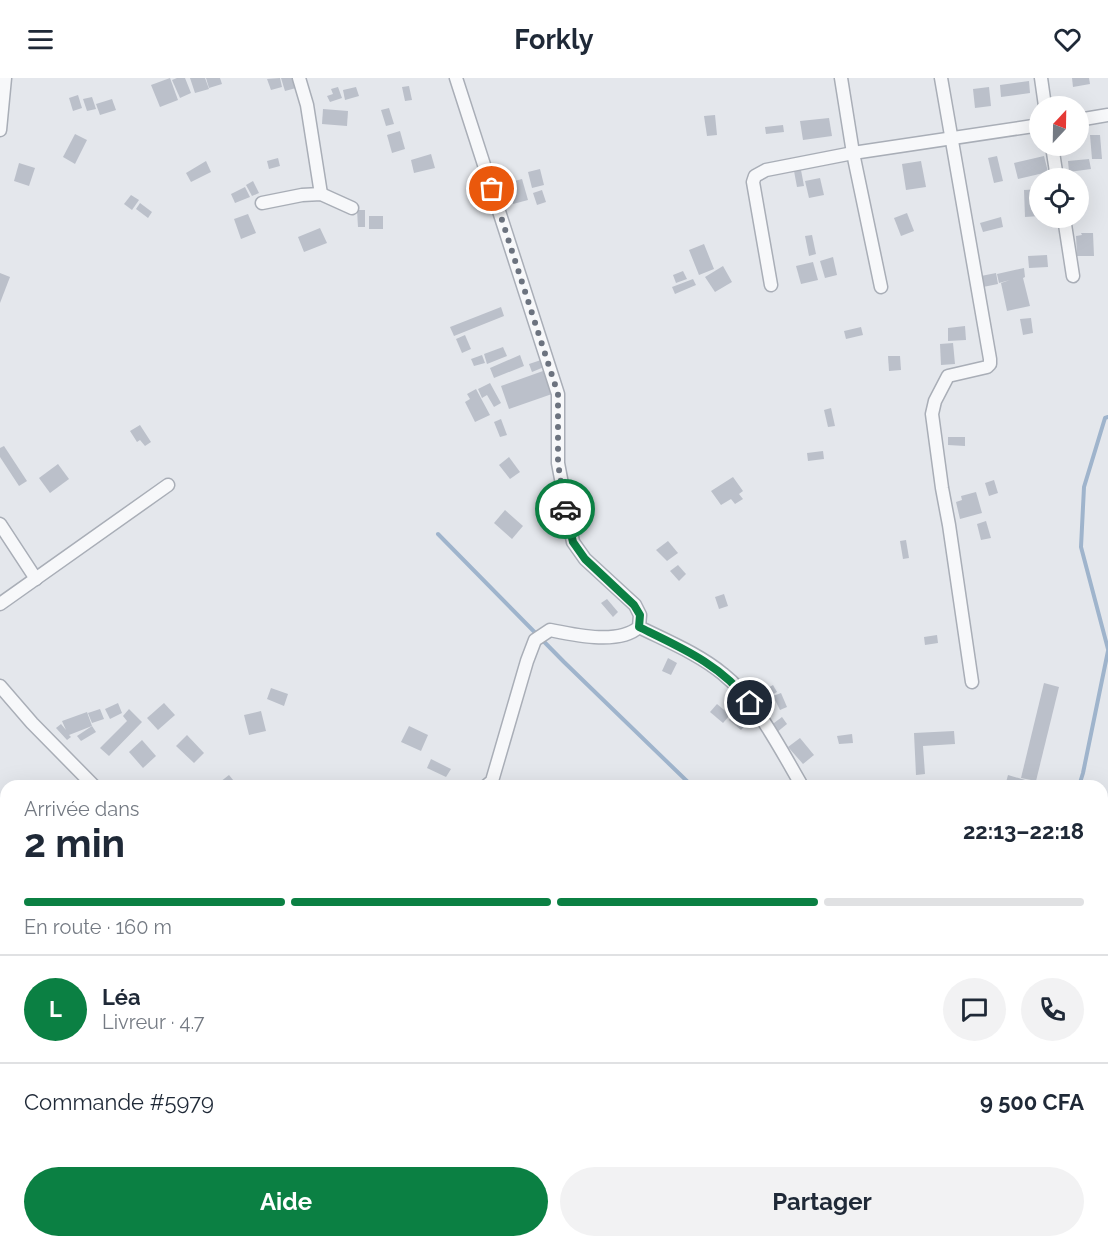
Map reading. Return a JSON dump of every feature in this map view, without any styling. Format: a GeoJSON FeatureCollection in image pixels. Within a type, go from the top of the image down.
{"type":"FeatureCollection","features":[{"type":"Feature","properties":{"kind":"street"},"geometry":{"type":"LineString","coordinates":[[0,130],[5,78]]}},
{"type":"Feature","properties":{"kind":"street"},"geometry":{"type":"LineString","coordinates":[[299,78],[308,105],[321,194]]}},
{"type":"Feature","properties":{"kind":"street"},"geometry":{"type":"LineString","coordinates":[[456,78],[558,394],[558,463],[573,542],[585,559],[634,605],[640,615],[639,627]]}},
{"type":"Feature","properties":{"kind":"street"},"geometry":{"type":"LineString","coordinates":[[841,78],[853,153],[881,287]]}},
{"type":"Feature","properties":{"kind":"street"},"geometry":{"type":"LineString","coordinates":[[941,78],[974,259],[990,364],[987,367],[948,376],[935,400],[932,414],[972,682]]}},
{"type":"Feature","properties":{"kind":"street"},"geometry":{"type":"LineString","coordinates":[[1041,78],[1044,96]]}},
{"type":"Feature","properties":{"kind":"street"},"geometry":{"type":"LineString","coordinates":[[1089,118],[1108,115]]}},
{"type":"Feature","properties":{"kind":"street"},"geometry":{"type":"LineString","coordinates":[[771,285],[753,179],[766,170],[853,153],[1029,128]]}},
{"type":"Feature","properties":{"kind":"street"},"geometry":{"type":"LineString","coordinates":[[262,203],[302,195],[321,194],[352,208]]}},
{"type":"Feature","properties":{"kind":"street"},"geometry":{"type":"LineString","coordinates":[[1066,228],[1073,276]]}},
{"type":"Feature","properties":{"kind":"street"},"geometry":{"type":"LineString","coordinates":[[0,604],[168,485]]}},
{"type":"Feature","properties":{"kind":"street"},"geometry":{"type":"LineString","coordinates":[[0,524],[36,579]]}},
{"type":"Feature","properties":{"kind":"street"},"geometry":{"type":"LineString","coordinates":[[492,780],[535,640],[550,630],[615,638],[626,636],[639,627]]}},
{"type":"Feature","properties":{"kind":"street"},"geometry":{"type":"LineString","coordinates":[[639,627],[710,664],[738,687],[773,736],[799,780]]}},
{"type":"Feature","properties":{"kind":"street"},"geometry":{"type":"LineString","coordinates":[[0,686],[32,723],[88,780]]}},
{"type":"Feature","properties":{"kind":"building"},"geometry":{"type":"Polygon","coordinates":[[[170,78],[178,100],[160,107],[151,85],[170,78]]]}},
{"type":"Feature","properties":{"kind":"building"},"geometry":{"type":"Polygon","coordinates":[[[185,78],[191,93],[180,98],[172,80],[185,78]]]}},
{"type":"Feature","properties":{"kind":"building"},"geometry":{"type":"Polygon","coordinates":[[[190,78],[205,78],[209,89],[195,93],[190,78]]]}},
{"type":"Feature","properties":{"kind":"building"},"geometry":{"type":"Polygon","coordinates":[[[206,78],[220,78],[222,84],[209,88],[206,78]]]}},
{"type":"Feature","properties":{"kind":"building"},"geometry":{"type":"Polygon","coordinates":[[[280,78],[282,87],[271,90],[267,79],[280,78]]]}},
{"type":"Feature","properties":{"kind":"building"},"geometry":{"type":"Polygon","coordinates":[[[281,78],[293,78],[296,88],[285,91],[281,78]]]}},
{"type":"Feature","properties":{"kind":"building"},"geometry":{"type":"Polygon","coordinates":[[[1072,78],[1089,78],[1090,84],[1073,87],[1072,78]]]}},
{"type":"Feature","properties":{"kind":"building"},"geometry":{"type":"Polygon","coordinates":[[[1029,81],[1030,93],[1001,97],[1000,85],[1029,81]]]}},
{"type":"Feature","properties":{"kind":"building"},"geometry":{"type":"Polygon","coordinates":[[[409,86],[412,100],[405,101],[402,87],[409,86]]]}},
{"type":"Feature","properties":{"kind":"building"},"geometry":{"type":"Polygon","coordinates":[[[338,87],[342,98],[330,102],[327,96],[333,94],[331,89],[338,87]]]}},
{"type":"Feature","properties":{"kind":"building"},"geometry":{"type":"Polygon","coordinates":[[[356,87],[359,96],[345,100],[343,90],[356,87]]]}},
{"type":"Feature","properties":{"kind":"building"},"geometry":{"type":"Polygon","coordinates":[[[989,87],[991,106],[975,108],[973,89],[989,87]]]}},
{"type":"Feature","properties":{"kind":"building"},"geometry":{"type":"Polygon","coordinates":[[[78,95],[82,108],[73,111],[69,98],[78,95]]]}},
{"type":"Feature","properties":{"kind":"building"},"geometry":{"type":"Polygon","coordinates":[[[92,97],[96,109],[87,111],[83,99],[92,97]]]}},
{"type":"Feature","properties":{"kind":"building"},"geometry":{"type":"Polygon","coordinates":[[[112,99],[116,110],[100,115],[96,104],[112,99]]]}},
{"type":"Feature","properties":{"kind":"building"},"geometry":{"type":"Polygon","coordinates":[[[389,108],[394,124],[386,126],[381,110],[389,108]]]}},
{"type":"Feature","properties":{"kind":"building"},"geometry":{"type":"Polygon","coordinates":[[[323,109],[348,111],[347,126],[322,124],[323,109]]]}},
{"type":"Feature","properties":{"kind":"building"},"geometry":{"type":"Polygon","coordinates":[[[715,115],[717,135],[707,136],[704,116],[715,115]]]}},
{"type":"Feature","properties":{"kind":"building"},"geometry":{"type":"Polygon","coordinates":[[[829,118],[832,136],[803,140],[800,121],[829,118]]]}},
{"type":"Feature","properties":{"kind":"building"},"geometry":{"type":"Polygon","coordinates":[[[783,125],[784,132],[766,134],[765,127],[783,125]]]}},
{"type":"Feature","properties":{"kind":"building"},"geometry":{"type":"Polygon","coordinates":[[[400,131],[405,149],[392,153],[387,135],[400,131]]]}},
{"type":"Feature","properties":{"kind":"building"},"geometry":{"type":"Polygon","coordinates":[[[75,134],[87,140],[75,164],[63,157],[75,134]]]}},
{"type":"Feature","properties":{"kind":"building"},"geometry":{"type":"Polygon","coordinates":[[[1090,135],[1100,135],[1102,159],[1092,159],[1090,135]]]}},
{"type":"Feature","properties":{"kind":"building"},"geometry":{"type":"Polygon","coordinates":[[[431,154],[435,168],[414,173],[411,160],[431,154]]]}},
{"type":"Feature","properties":{"kind":"building"},"geometry":{"type":"Polygon","coordinates":[[[997,156],[1003,181],[994,183],[988,158],[997,156]]]}},
{"type":"Feature","properties":{"kind":"building"},"geometry":{"type":"Polygon","coordinates":[[[1044,156],[1047,168],[1029,168],[1029,176],[1018,179],[1014,163],[1044,156]]]}},
{"type":"Feature","properties":{"kind":"building"},"geometry":{"type":"Polygon","coordinates":[[[278,158],[280,166],[269,169],[267,161],[278,158]]]}},
{"type":"Feature","properties":{"kind":"building"},"geometry":{"type":"Polygon","coordinates":[[[1089,159],[1091,169],[1069,168],[1068,161],[1089,159]]]}},
{"type":"Feature","properties":{"kind":"building"},"geometry":{"type":"Polygon","coordinates":[[[206,161],[211,172],[191,182],[186,173],[206,161]]]}},
{"type":"Feature","properties":{"kind":"building"},"geometry":{"type":"Polygon","coordinates":[[[921,161],[926,187],[906,190],[902,164],[921,161]]]}},
{"type":"Feature","properties":{"kind":"building"},"geometry":{"type":"Polygon","coordinates":[[[19,163],[35,168],[29,186],[14,181],[19,163]]]}},
{"type":"Feature","properties":{"kind":"building"},"geometry":{"type":"Polygon","coordinates":[[[540,169],[544,185],[532,188],[528,172],[540,169]]]}},
{"type":"Feature","properties":{"kind":"building"},"geometry":{"type":"Polygon","coordinates":[[[801,170],[804,186],[797,187],[794,171],[801,170]]]}},
{"type":"Feature","properties":{"kind":"building"},"geometry":{"type":"Polygon","coordinates":[[[820,178],[824,195],[809,198],[805,181],[820,178]]]}},
{"type":"Feature","properties":{"kind":"building"},"geometry":{"type":"Polygon","coordinates":[[[522,179],[528,200],[513,204],[507,183],[522,179]]]}},
{"type":"Feature","properties":{"kind":"building"},"geometry":{"type":"Polygon","coordinates":[[[253,181],[259,193],[252,196],[246,185],[253,181]]]}},
{"type":"Feature","properties":{"kind":"building"},"geometry":{"type":"Polygon","coordinates":[[[245,187],[250,197],[235,203],[231,194],[245,187]]]}},
{"type":"Feature","properties":{"kind":"building"},"geometry":{"type":"Polygon","coordinates":[[[542,190],[546,202],[537,205],[533,193],[542,190]]]}},
{"type":"Feature","properties":{"kind":"building"},"geometry":{"type":"Polygon","coordinates":[[[1024,190],[1029,190],[1029,217],[1025,217],[1024,190]]]}},
{"type":"Feature","properties":{"kind":"building"},"geometry":{"type":"Polygon","coordinates":[[[131,195],[139,200],[132,210],[124,204],[131,195]]]}},
{"type":"Feature","properties":{"kind":"building"},"geometry":{"type":"Polygon","coordinates":[[[140,203],[152,212],[148,218],[136,209],[140,203]]]}},
{"type":"Feature","properties":{"kind":"building"},"geometry":{"type":"Polygon","coordinates":[[[357,210],[365,210],[365,227],[358,227],[357,210]]]}},
{"type":"Feature","properties":{"kind":"building"},"geometry":{"type":"Polygon","coordinates":[[[907,213],[914,231],[901,236],[894,218],[907,213]]]}},
{"type":"Feature","properties":{"kind":"building"},"geometry":{"type":"Polygon","coordinates":[[[248,214],[256,233],[241,239],[234,219],[248,214]]]}},
{"type":"Feature","properties":{"kind":"building"},"geometry":{"type":"Polygon","coordinates":[[[369,216],[383,216],[383,229],[369,229],[369,216]]]}},
{"type":"Feature","properties":{"kind":"building"},"geometry":{"type":"Polygon","coordinates":[[[1001,217],[1003,227],[983,232],[980,223],[1001,217]]]}},
{"type":"Feature","properties":{"kind":"building"},"geometry":{"type":"Polygon","coordinates":[[[320,228],[327,243],[304,252],[298,237],[320,228]]]}},
{"type":"Feature","properties":{"kind":"building"},"geometry":{"type":"Polygon","coordinates":[[[1081,233],[1093,233],[1094,256],[1077,256],[1076,236],[1082,235],[1081,233]]]}},
{"type":"Feature","properties":{"kind":"building"},"geometry":{"type":"Polygon","coordinates":[[[812,235],[816,254],[809,256],[805,236],[812,235]]]}},
{"type":"Feature","properties":{"kind":"building"},"geometry":{"type":"Polygon","coordinates":[[[704,244],[714,269],[699,275],[689,250],[704,244]]]}},
{"type":"Feature","properties":{"kind":"building"},"geometry":{"type":"Polygon","coordinates":[[[1047,255],[1048,267],[1029,268],[1028,256],[1047,255]]]}},
{"type":"Feature","properties":{"kind":"building"},"geometry":{"type":"Polygon","coordinates":[[[833,257],[837,275],[825,278],[820,261],[833,257]]]}},
{"type":"Feature","properties":{"kind":"building"},"geometry":{"type":"Polygon","coordinates":[[[813,262],[818,280],[801,284],[796,266],[813,262]]]}},
{"type":"Feature","properties":{"kind":"building"},"geometry":{"type":"Polygon","coordinates":[[[723,266],[732,282],[715,292],[705,277],[723,266]]]}},
{"type":"Feature","properties":{"kind":"building"},"geometry":{"type":"Polygon","coordinates":[[[1024,268],[1025,277],[1023,278],[1030,306],[1007,311],[1001,283],[1010,280],[999,283],[997,274],[1024,268]]]}},
{"type":"Feature","properties":{"kind":"building"},"geometry":{"type":"Polygon","coordinates":[[[683,271],[687,279],[676,283],[673,275],[683,271]]]}},
{"type":"Feature","properties":{"kind":"building"},"geometry":{"type":"Polygon","coordinates":[[[0,273],[10,277],[0,303],[0,273]]]}},
{"type":"Feature","properties":{"kind":"building"},"geometry":{"type":"Polygon","coordinates":[[[996,273],[998,284],[983,287],[981,276],[996,273]]]}},
{"type":"Feature","properties":{"kind":"building"},"geometry":{"type":"Polygon","coordinates":[[[693,279],[696,285],[675,294],[672,287],[693,279]]]}},
{"type":"Feature","properties":{"kind":"building"},"geometry":{"type":"Polygon","coordinates":[[[501,307],[504,316],[454,336],[450,327],[501,307]]]}},
{"type":"Feature","properties":{"kind":"building"},"geometry":{"type":"Polygon","coordinates":[[[1031,318],[1033,333],[1023,335],[1020,319],[1031,318]]]}},
{"type":"Feature","properties":{"kind":"building"},"geometry":{"type":"Polygon","coordinates":[[[965,326],[966,340],[948,341],[948,328],[965,326]]]}},
{"type":"Feature","properties":{"kind":"building"},"geometry":{"type":"Polygon","coordinates":[[[861,327],[863,335],[846,339],[844,331],[861,327]]]}},
{"type":"Feature","properties":{"kind":"building"},"geometry":{"type":"Polygon","coordinates":[[[465,335],[471,349],[462,353],[456,339],[465,335]]]}},
{"type":"Feature","properties":{"kind":"building"},"geometry":{"type":"Polygon","coordinates":[[[953,343],[955,364],[941,365],[940,344],[953,343]]]}},
{"type":"Feature","properties":{"kind":"building"},"geometry":{"type":"Polygon","coordinates":[[[503,347],[507,356],[487,364],[484,354],[503,347]]]}},
{"type":"Feature","properties":{"kind":"building"},"geometry":{"type":"Polygon","coordinates":[[[482,355],[485,363],[474,366],[471,359],[482,355]]]}},
{"type":"Feature","properties":{"kind":"building"},"geometry":{"type":"Polygon","coordinates":[[[520,355],[524,366],[494,378],[490,368],[520,355]]]}},
{"type":"Feature","properties":{"kind":"building"},"geometry":{"type":"Polygon","coordinates":[[[888,356],[900,356],[901,370],[889,371],[888,356]]]}},
{"type":"Feature","properties":{"kind":"building"},"geometry":{"type":"Polygon","coordinates":[[[541,360],[544,367],[532,372],[529,364],[541,360]]]}},
{"type":"Feature","properties":{"kind":"building"},"geometry":{"type":"Polygon","coordinates":[[[543,371],[552,394],[509,409],[501,386],[543,371]]]}},
{"type":"Feature","properties":{"kind":"building"},"geometry":{"type":"Polygon","coordinates":[[[490,383],[501,403],[494,407],[487,395],[482,398],[478,389],[490,383]]]}},
{"type":"Feature","properties":{"kind":"building"},"geometry":{"type":"Polygon","coordinates":[[[476,389],[490,415],[475,422],[465,402],[470,399],[467,394],[476,389]]]}},
{"type":"Feature","properties":{"kind":"building"},"geometry":{"type":"Polygon","coordinates":[[[831,408],[835,426],[828,427],[824,410],[831,408]]]}},
{"type":"Feature","properties":{"kind":"building"},"geometry":{"type":"Polygon","coordinates":[[[501,419],[507,435],[500,437],[494,422],[501,419]]]}},
{"type":"Feature","properties":{"kind":"building"},"geometry":{"type":"Polygon","coordinates":[[[140,425],[151,442],[145,446],[140,440],[137,442],[130,431],[140,425]]]}},
{"type":"Feature","properties":{"kind":"building"},"geometry":{"type":"Polygon","coordinates":[[[948,437],[965,437],[965,446],[948,445],[948,437]]]}},
{"type":"Feature","properties":{"kind":"building"},"geometry":{"type":"Polygon","coordinates":[[[4,446],[27,481],[19,486],[0,457],[0,448],[4,446]]]}},
{"type":"Feature","properties":{"kind":"building"},"geometry":{"type":"Polygon","coordinates":[[[823,451],[824,459],[808,461],[807,453],[823,451]]]}},
{"type":"Feature","properties":{"kind":"building"},"geometry":{"type":"Polygon","coordinates":[[[509,457],[520,472],[510,479],[499,465],[509,457]]]}},
{"type":"Feature","properties":{"kind":"building"},"geometry":{"type":"Polygon","coordinates":[[[58,464],[69,479],[50,493],[39,478],[58,464]]]}},
{"type":"Feature","properties":{"kind":"building"},"geometry":{"type":"Polygon","coordinates":[[[733,477],[743,491],[739,494],[743,499],[735,504],[731,499],[721,505],[711,491],[733,477]]]}},
{"type":"Feature","properties":{"kind":"building"},"geometry":{"type":"Polygon","coordinates":[[[994,480],[998,493],[989,496],[985,483],[994,480]]]}},
{"type":"Feature","properties":{"kind":"building"},"geometry":{"type":"Polygon","coordinates":[[[976,492],[982,513],[960,519],[956,502],[962,500],[961,496],[976,492]]]}},
{"type":"Feature","properties":{"kind":"building"},"geometry":{"type":"Polygon","coordinates":[[[505,510],[523,526],[512,539],[494,523],[505,510]]]}},
{"type":"Feature","properties":{"kind":"building"},"geometry":{"type":"Polygon","coordinates":[[[986,521],[991,538],[981,540],[977,524],[986,521]]]}},
{"type":"Feature","properties":{"kind":"building"},"geometry":{"type":"Polygon","coordinates":[[[906,540],[909,558],[903,559],[900,541],[906,540]]]}},
{"type":"Feature","properties":{"kind":"building"},"geometry":{"type":"Polygon","coordinates":[[[668,541],[678,553],[667,561],[656,550],[668,541]]]}},
{"type":"Feature","properties":{"kind":"building"},"geometry":{"type":"Polygon","coordinates":[[[678,565],[686,574],[679,581],[670,571],[678,565]]]}},
{"type":"Feature","properties":{"kind":"building"},"geometry":{"type":"Polygon","coordinates":[[[724,594],[728,606],[719,609],[715,597],[724,594]]]}},
{"type":"Feature","properties":{"kind":"building"},"geometry":{"type":"Polygon","coordinates":[[[607,599],[618,612],[613,617],[601,603],[607,599]]]}},
{"type":"Feature","properties":{"kind":"building"},"geometry":{"type":"Polygon","coordinates":[[[937,635],[938,643],[925,645],[924,637],[937,635]]]}},
{"type":"Feature","properties":{"kind":"building"},"geometry":{"type":"Polygon","coordinates":[[[668,658],[677,663],[671,675],[662,671],[668,658]]]}},
{"type":"Feature","properties":{"kind":"building"},"geometry":{"type":"Polygon","coordinates":[[[1044,683],[1059,687],[1036,780],[1021,778],[1044,683]]]}},
{"type":"Feature","properties":{"kind":"building"},"geometry":{"type":"Polygon","coordinates":[[[773,685],[777,692],[764,699],[760,692],[773,685]]]}},
{"type":"Feature","properties":{"kind":"building"},"geometry":{"type":"Polygon","coordinates":[[[271,688],[288,694],[284,706],[267,699],[271,688]]]}},
{"type":"Feature","properties":{"kind":"building"},"geometry":{"type":"Polygon","coordinates":[[[781,693],[787,707],[780,710],[773,696],[781,693]]]}},
{"type":"Feature","properties":{"kind":"building"},"geometry":{"type":"Polygon","coordinates":[[[118,703],[122,713],[110,719],[105,709],[118,703]]]}},
{"type":"Feature","properties":{"kind":"building"},"geometry":{"type":"Polygon","coordinates":[[[164,703],[175,715],[158,730],[147,718],[164,703]]]}},
{"type":"Feature","properties":{"kind":"building"},"geometry":{"type":"Polygon","coordinates":[[[717,704],[730,715],[723,723],[710,712],[717,704]]]}},
{"type":"Feature","properties":{"kind":"building"},"geometry":{"type":"Polygon","coordinates":[[[100,709],[104,719],[92,723],[88,713],[100,709]]]}},
{"type":"Feature","properties":{"kind":"building"},"geometry":{"type":"Polygon","coordinates":[[[129,709],[142,722],[109,756],[100,748],[127,721],[123,716],[129,709]]]}},
{"type":"Feature","properties":{"kind":"building"},"geometry":{"type":"Polygon","coordinates":[[[261,711],[266,731],[249,735],[244,715],[261,711]]]}},
{"type":"Feature","properties":{"kind":"building"},"geometry":{"type":"Polygon","coordinates":[[[737,711],[749,721],[741,730],[729,720],[737,711]]]}},
{"type":"Feature","properties":{"kind":"building"},"geometry":{"type":"Polygon","coordinates":[[[87,712],[92,726],[69,735],[71,737],[67,740],[56,728],[61,724],[66,730],[62,721],[87,712]]]}},
{"type":"Feature","properties":{"kind":"building"},"geometry":{"type":"Polygon","coordinates":[[[782,717],[787,724],[776,733],[770,726],[782,717]]]}},
{"type":"Feature","properties":{"kind":"building"},"geometry":{"type":"Polygon","coordinates":[[[92,726],[96,732],[81,741],[77,736],[92,726]]]}},
{"type":"Feature","properties":{"kind":"building"},"geometry":{"type":"Polygon","coordinates":[[[409,726],[428,735],[421,751],[401,742],[409,726]]]}},
{"type":"Feature","properties":{"kind":"building"},"geometry":{"type":"Polygon","coordinates":[[[954,731],[955,744],[923,746],[925,774],[916,775],[914,733],[954,731]]]}},
{"type":"Feature","properties":{"kind":"building"},"geometry":{"type":"Polygon","coordinates":[[[852,734],[853,743],[839,744],[837,736],[852,734]]]}},
{"type":"Feature","properties":{"kind":"building"},"geometry":{"type":"Polygon","coordinates":[[[187,735],[204,753],[194,763],[176,746],[187,735]]]}},
{"type":"Feature","properties":{"kind":"building"},"geometry":{"type":"Polygon","coordinates":[[[800,738],[814,755],[803,764],[788,747],[800,738]]]}},
{"type":"Feature","properties":{"kind":"building"},"geometry":{"type":"Polygon","coordinates":[[[142,740],[156,756],[143,768],[129,752],[142,740]]]}},
{"type":"Feature","properties":{"kind":"building"},"geometry":{"type":"Polygon","coordinates":[[[431,759],[451,769],[446,777],[427,768],[431,759]]]}},
{"type":"Feature","properties":{"kind":"building"},"geometry":{"type":"Polygon","coordinates":[[[229,775],[233,780],[223,780],[229,775]]]}},
{"type":"Feature","properties":{"kind":"building"},"geometry":{"type":"Polygon","coordinates":[[[1008,775],[1025,780],[1007,780],[1008,775]]]}},
{"type":"Feature","properties":{"kind":"waterway"},"geometry":{"type":"LineString","coordinates":[[1108,417],[1105,418],[1084,487],[1081,547],[1108,649]]}},
{"type":"Feature","properties":{"kind":"waterway"},"geometry":{"type":"LineString","coordinates":[[438,534],[564,662],[686,780]]}},
{"type":"Feature","properties":{"kind":"waterway"},"geometry":{"type":"LineString","coordinates":[[1081,780],[1108,651]]}},
{"type":"Feature","properties":{"kind":"way so far"},"geometry":{"type":"LineString","coordinates":[[492,189],[560,402],[558,463],[565,509]]}},
{"type":"Feature","properties":{"kind":"route"},"geometry":{"type":"LineString","coordinates":[[565,509],[573,542],[585,559],[634,605],[640,615],[639,627],[710,664],[738,687],[750,703]]}}]}
